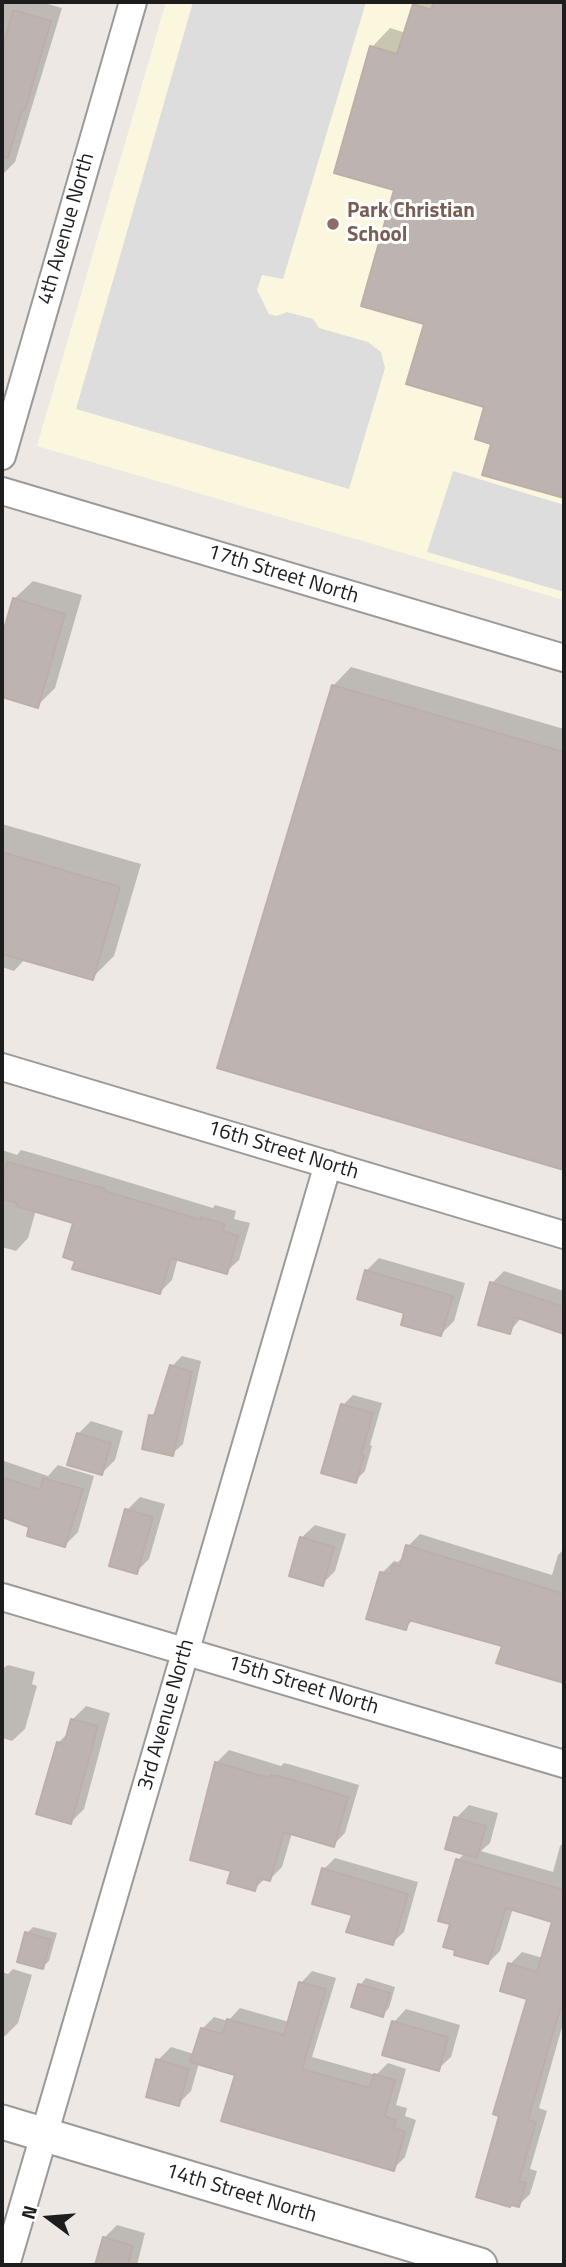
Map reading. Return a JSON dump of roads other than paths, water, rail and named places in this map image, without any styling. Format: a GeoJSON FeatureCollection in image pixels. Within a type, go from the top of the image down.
{"type":"FeatureCollection","features":[{"type":"Feature","properties":{"kind":"street","name":"4th Avenue North"},"geometry":{"type":"LineString","coordinates":[[2,456],[133,2]]}},
{"type":"Feature","properties":{"kind":"street","name":"17th Street North"},"geometry":{"type":"LineString","coordinates":[[2,491],[564,658]]}},
{"type":"Feature","properties":{"kind":"street","name":"16th Street North"},"geometry":{"type":"LineString","coordinates":[[2,1068],[564,1235]]}},
{"type":"Feature","properties":{"kind":"street","name":"3rd Avenue North"},"geometry":{"type":"LineString","coordinates":[[6,2265],[328,1164]]}},
{"type":"Feature","properties":{"kind":"street","name":"15th Street North"},"geometry":{"type":"LineString","coordinates":[[2,1597],[564,1764]]}},
{"type":"Feature","properties":{"kind":"street","name":"14th Street North"},"geometry":{"type":"LineString","coordinates":[[2,2122],[480,2265]]}},
{"type":"Feature","properties":{"kind":"place","name":"Park Christian School"},"geometry":{"type":"Point","coordinates":[333,224]}}]}
